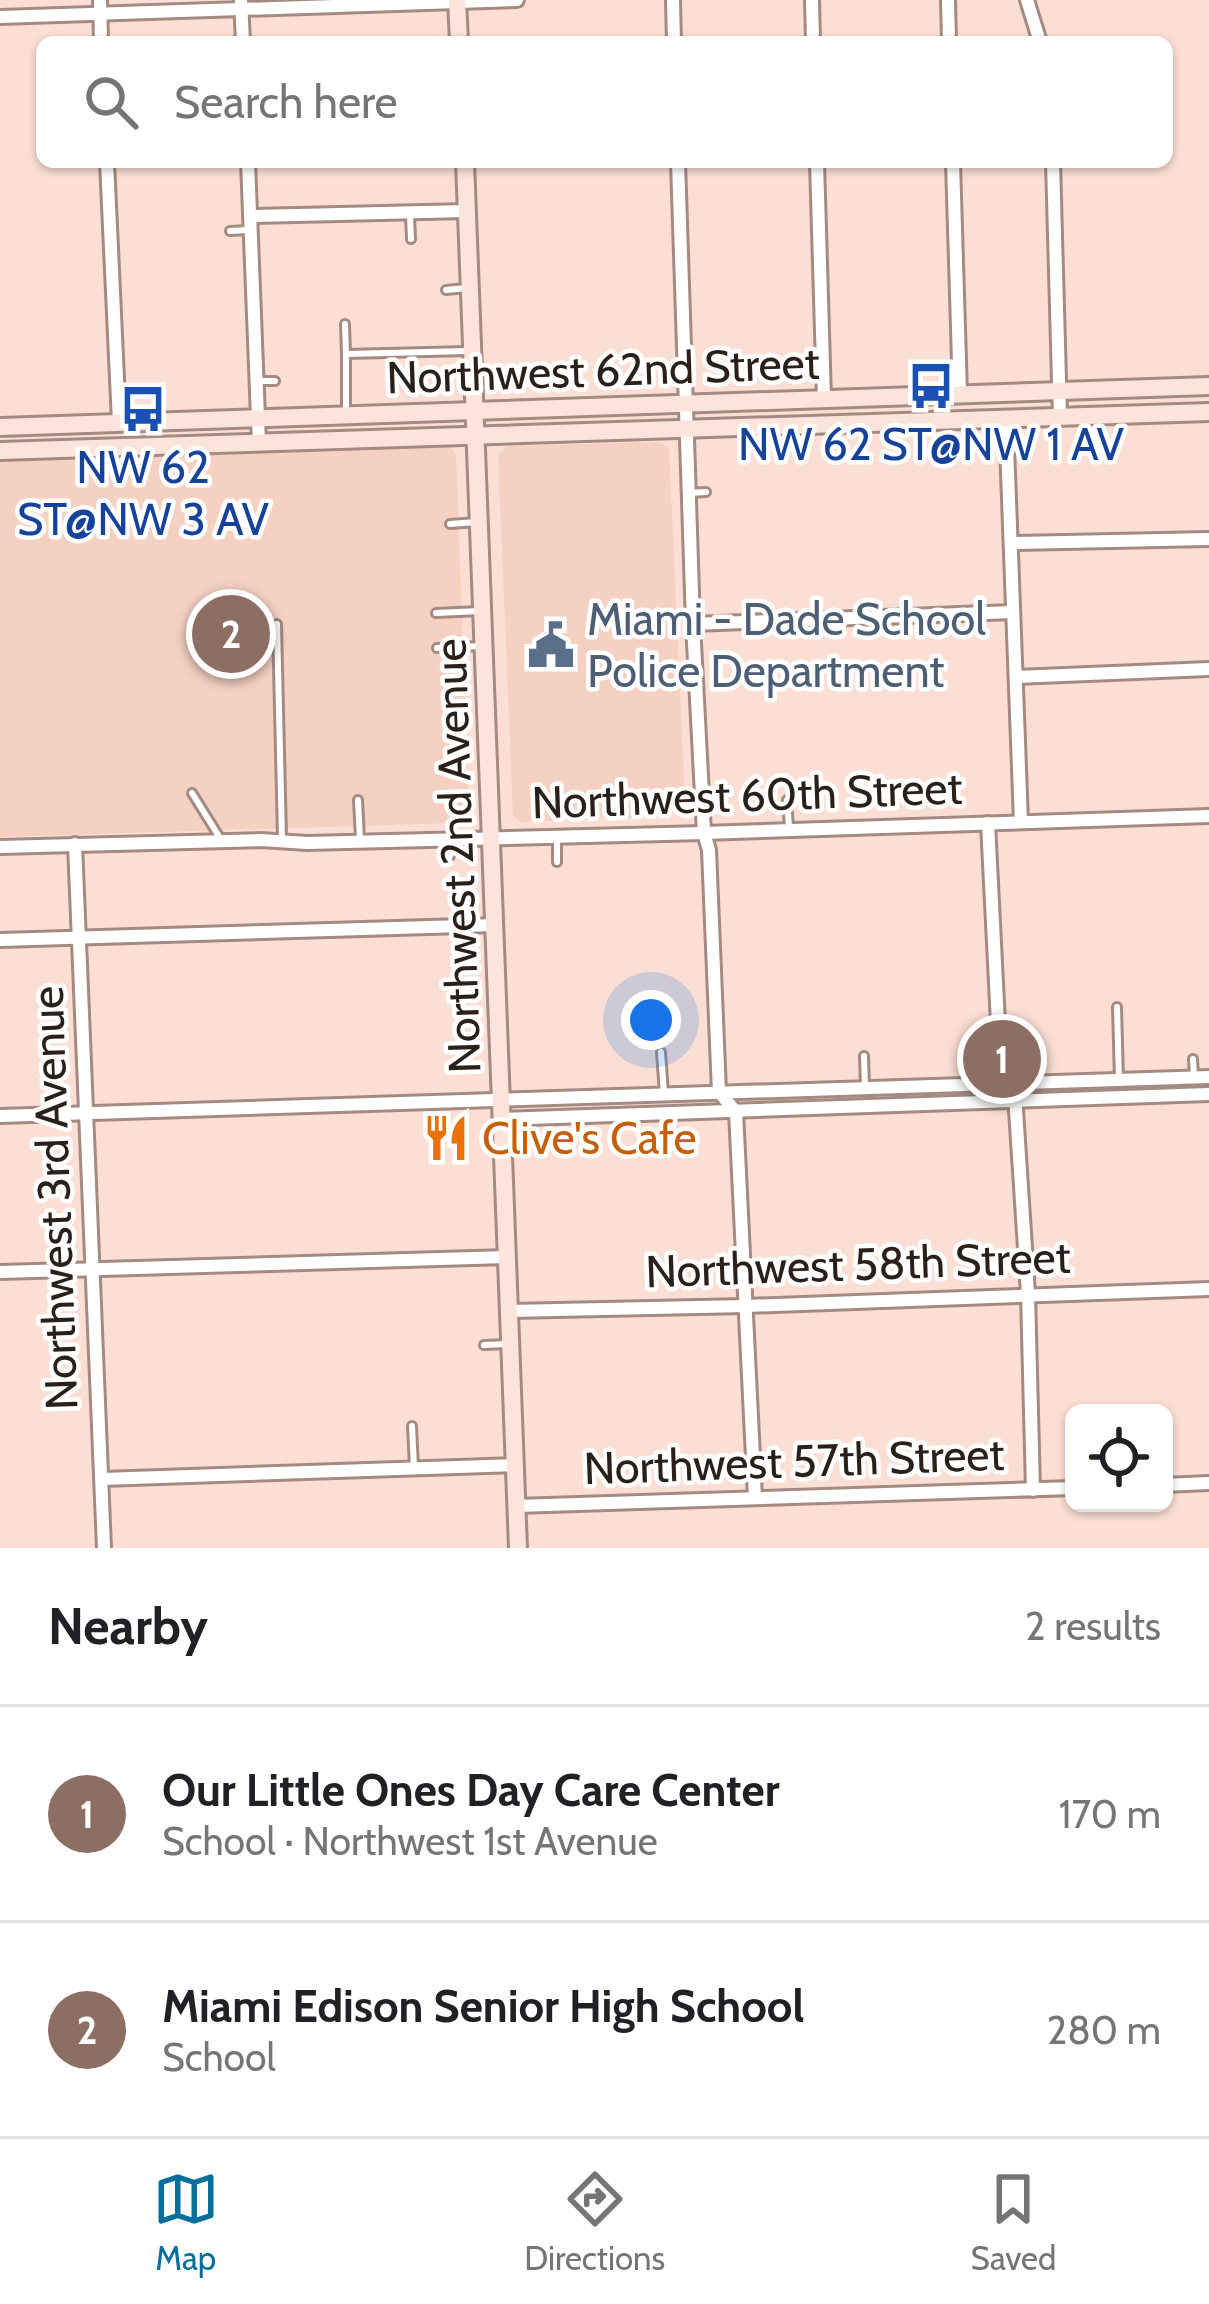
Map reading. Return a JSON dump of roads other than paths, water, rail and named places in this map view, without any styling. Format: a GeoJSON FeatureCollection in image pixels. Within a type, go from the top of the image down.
{"type":"FeatureCollection","features":[{"type":"Feature","properties":{"kind":"main road"},"geometry":{"type":"LineString","coordinates":[[457,1],[459,36]]}},
{"type":"Feature","properties":{"kind":"main road","name":"Northwest 2nd Avenue"},"geometry":{"type":"LineString","coordinates":[[467,168],[518,1548]]}},
{"type":"Feature","properties":{"kind":"main road","name":"Northwest 62nd Street"},"geometry":{"type":"LineString","coordinates":[[0,427],[1209,386]]}},
{"type":"Feature","properties":{"kind":"main road","name":"Northwest 62nd Street"},"geometry":{"type":"LineString","coordinates":[[0,452],[687,430],[868,429],[1006,418],[1209,412]]}},
{"type":"Feature","properties":{"kind":"street"},"geometry":{"type":"LineString","coordinates":[[0,17],[100,7],[517,0]]}},
{"type":"Feature","properties":{"kind":"street"},"geometry":{"type":"LineString","coordinates":[[673,0],[674,36]]}},
{"type":"Feature","properties":{"kind":"street"},"geometry":{"type":"LineString","coordinates":[[812,0],[813,36]]}},
{"type":"Feature","properties":{"kind":"street"},"geometry":{"type":"LineString","coordinates":[[948,0],[949,36]]}},
{"type":"Feature","properties":{"kind":"street"},"geometry":{"type":"LineString","coordinates":[[1027,0],[1038,36]]}},
{"type":"Feature","properties":{"kind":"street"},"geometry":{"type":"LineString","coordinates":[[241,5],[243,36]]}},
{"type":"Feature","properties":{"kind":"street"},"geometry":{"type":"LineString","coordinates":[[107,168],[118,422]]}},
{"type":"Feature","properties":{"kind":"street"},"geometry":{"type":"LineString","coordinates":[[248,168],[259,443]]}},
{"type":"Feature","properties":{"kind":"street"},"geometry":{"type":"LineString","coordinates":[[678,168],[704,833],[709,850],[719,1092],[736,1112],[754,1498]]}},
{"type":"Feature","properties":{"kind":"street"},"geometry":{"type":"LineString","coordinates":[[817,168],[824,399]]}},
{"type":"Feature","properties":{"kind":"street"},"geometry":{"type":"LineString","coordinates":[[953,168],[952,321],[960,394]]}},
{"type":"Feature","properties":{"kind":"street"},"geometry":{"type":"LineString","coordinates":[[1053,168],[1060,417]]}},
{"type":"Feature","properties":{"kind":"street"},"geometry":{"type":"LineString","coordinates":[[251,223],[467,211]]}},
{"type":"Feature","properties":{"kind":"street"},"geometry":{"type":"LineString","coordinates":[[1006,418],[1021,822]]}},
{"type":"Feature","properties":{"kind":"street"},"geometry":{"type":"LineString","coordinates":[[1011,543],[1209,539]]}},
{"type":"Feature","properties":{"kind":"street"},"geometry":{"type":"LineString","coordinates":[[693,624],[1013,612]]}},
{"type":"Feature","properties":{"kind":"street"},"geometry":{"type":"LineString","coordinates":[[1016,677],[1209,668]]}},
{"type":"Feature","properties":{"kind":"street","name":"Northwest 60th Street"},"geometry":{"type":"LineString","coordinates":[[0,847],[492,839],[1209,816]]}},
{"type":"Feature","properties":{"kind":"street"},"geometry":{"type":"LineString","coordinates":[[988,823],[1001,1083],[1016,1101],[1033,1490]]}},
{"type":"Feature","properties":{"kind":"street","name":"Northwest 3rd Avenue"},"geometry":{"type":"LineString","coordinates":[[75,844],[104,1548]]}},
{"type":"Feature","properties":{"kind":"street"},"geometry":{"type":"LineString","coordinates":[[0,940],[496,925]]}},
{"type":"Feature","properties":{"kind":"street"},"geometry":{"type":"LineString","coordinates":[[0,1116],[1202,1077]]}},
{"type":"Feature","properties":{"kind":"street"},"geometry":{"type":"LineString","coordinates":[[503,1119],[1209,1094]]}},
{"type":"Feature","properties":{"kind":"street"},"geometry":{"type":"LineString","coordinates":[[0,1272],[507,1257]]}},
{"type":"Feature","properties":{"kind":"street","name":"Northwest 58th Street"},"geometry":{"type":"LineString","coordinates":[[509,1311],[1209,1289]]}},
{"type":"Feature","properties":{"kind":"street"},"geometry":{"type":"LineString","coordinates":[[102,1479],[515,1465]]}},
{"type":"Feature","properties":{"kind":"street"},"geometry":{"type":"LineString","coordinates":[[1173,1485],[1209,1483]]}},
{"type":"Feature","properties":{"kind":"street","name":"Northwest 57th Street"},"geometry":{"type":"LineString","coordinates":[[516,1506],[1065,1488]]}},
{"type":"Feature","properties":{"kind":"lane"},"geometry":{"type":"LineString","coordinates":[[410,212],[411,239]]}},
{"type":"Feature","properties":{"kind":"lane"},"geometry":{"type":"LineString","coordinates":[[230,231],[251,223]]}},
{"type":"Feature","properties":{"kind":"lane"},"geometry":{"type":"LineString","coordinates":[[446,290],[470,288]]}},
{"type":"Feature","properties":{"kind":"lane"},"geometry":{"type":"LineString","coordinates":[[345,324],[346,415]]}},
{"type":"Feature","properties":{"kind":"lane"},"geometry":{"type":"LineString","coordinates":[[346,354],[473,350]]}},
{"type":"Feature","properties":{"kind":"lane"},"geometry":{"type":"LineString","coordinates":[[257,381],[275,381]]}},
{"type":"Feature","properties":{"kind":"lane"},"geometry":{"type":"LineString","coordinates":[[689,493],[706,492]]}},
{"type":"Feature","properties":{"kind":"lane"},"geometry":{"type":"LineString","coordinates":[[450,524],[480,522]]}},
{"type":"Feature","properties":{"kind":"lane"},"geometry":{"type":"LineString","coordinates":[[436,613],[484,611]]}},
{"type":"Feature","properties":{"kind":"lane"},"geometry":{"type":"LineString","coordinates":[[277,623],[282,842]]}},
{"type":"Feature","properties":{"kind":"lane"},"geometry":{"type":"LineString","coordinates":[[437,648],[485,646]]}},
{"type":"Feature","properties":{"kind":"lane"},"geometry":{"type":"LineString","coordinates":[[192,793],[222,841]]}},
{"type":"Feature","properties":{"kind":"lane"},"geometry":{"type":"LineString","coordinates":[[358,800],[360,842]]}},
{"type":"Feature","properties":{"kind":"lane"},"geometry":{"type":"LineString","coordinates":[[788,800],[790,830]]}},
{"type":"Feature","properties":{"kind":"lane"},"geometry":{"type":"LineString","coordinates":[[556,837],[557,862]]}},
{"type":"Feature","properties":{"kind":"lane"},"geometry":{"type":"LineString","coordinates":[[450,840],[451,856]]}},
{"type":"Feature","properties":{"kind":"lane"},"geometry":{"type":"LineString","coordinates":[[1117,1007],[1119,1079]]}},
{"type":"Feature","properties":{"kind":"lane"},"geometry":{"type":"LineString","coordinates":[[661,1052],[664,1094]]}},
{"type":"Feature","properties":{"kind":"lane"},"geometry":{"type":"LineString","coordinates":[[864,1056],[865,1087]]}},
{"type":"Feature","properties":{"kind":"lane"},"geometry":{"type":"LineString","coordinates":[[1193,1059],[1202,1077]]}},
{"type":"Feature","properties":{"kind":"lane"},"geometry":{"type":"LineString","coordinates":[[462,1100],[462,1116]]}},
{"type":"Feature","properties":{"kind":"lane"},"geometry":{"type":"LineString","coordinates":[[484,1345],[511,1344]]}},
{"type":"Feature","properties":{"kind":"lane"},"geometry":{"type":"LineString","coordinates":[[412,1426],[415,1468]]}},
{"type":"Feature","properties":{"kind":"place","name":"NW 62 ST@NW 1 AV"},"geometry":{"type":"Point","coordinates":[931,386]}},
{"type":"Feature","properties":{"kind":"place","name":"NW 62 ST@NW 3 AV"},"geometry":{"type":"Point","coordinates":[143,409]}},
{"type":"Feature","properties":{"kind":"place","name":"Miami Edison Senior High School"},"geometry":{"type":"Point","coordinates":[231,634]}},
{"type":"Feature","properties":{"kind":"place","name":"Miami - Dade School Police Department"},"geometry":{"type":"Point","coordinates":[551,645]}},
{"type":"Feature","properties":{"kind":"place","name":"Our Little Ones Day Care Center"},"geometry":{"type":"Point","coordinates":[1002,1059]}},
{"type":"Feature","properties":{"kind":"place","name":"Clive's Cafe"},"geometry":{"type":"Point","coordinates":[446,1138]}}]}
